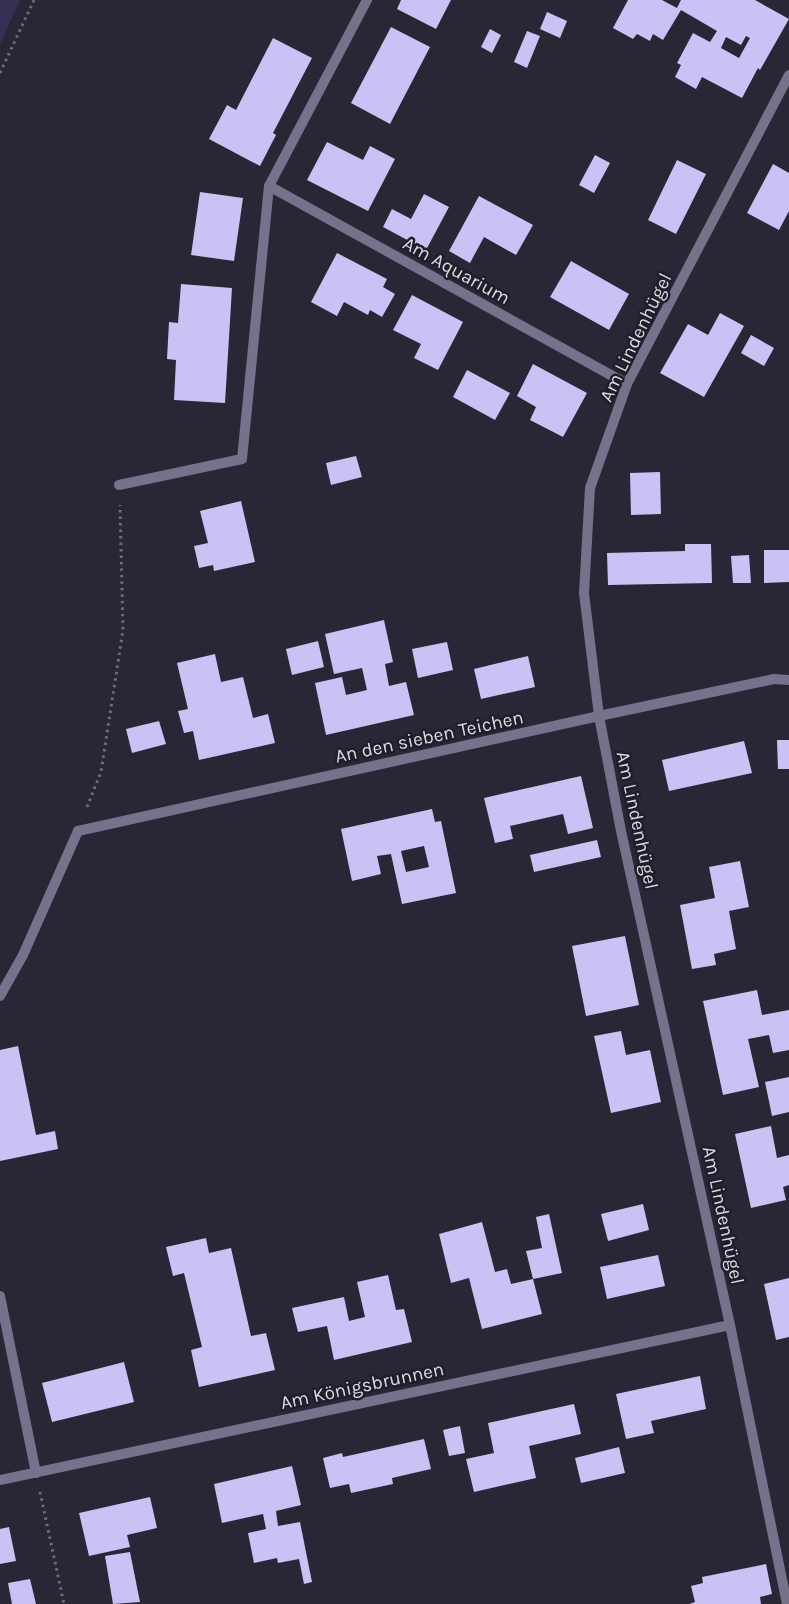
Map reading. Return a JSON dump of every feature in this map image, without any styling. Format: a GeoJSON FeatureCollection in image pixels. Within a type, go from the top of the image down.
{"type":"FeatureCollection","features":[{"type":"Feature","properties":{"kind":"street"},"geometry":{"type":"LineString","coordinates":[[119,485],[242,459],[269,186],[367,0]]}},
{"type":"Feature","properties":{"kind":"street","name":"Am Lindenhügel"},"geometry":{"type":"LineString","coordinates":[[787,1604],[730,1325],[621,831],[599,716],[584,593],[590,488],[627,384],[789,75]]}},
{"type":"Feature","properties":{"kind":"street","name":"Am Aquarium"},"geometry":{"type":"LineString","coordinates":[[269,186],[627,384]]}},
{"type":"Feature","properties":{"kind":"street","name":"An den sieben Teichen"},"geometry":{"type":"LineString","coordinates":[[78,831],[599,716],[774,679],[789,680]]}},
{"type":"Feature","properties":{"kind":"street"},"geometry":{"type":"LineString","coordinates":[[0,996],[24,955],[78,831]]}},
{"type":"Feature","properties":{"kind":"street"},"geometry":{"type":"LineString","coordinates":[[0,1296],[36,1473]]}},
{"type":"Feature","properties":{"kind":"street","name":"Am Königsbrunnen"},"geometry":{"type":"LineString","coordinates":[[0,1480],[730,1325]]}},
{"type":"Feature","properties":{"kind":"path"},"geometry":{"type":"LineString","coordinates":[[0,73],[34,0]]}},
{"type":"Feature","properties":{"kind":"path"},"geometry":{"type":"LineString","coordinates":[[78,831],[101,772],[123,630],[119,485]]}},
{"type":"Feature","properties":{"kind":"path"},"geometry":{"type":"LineString","coordinates":[[36,1473],[64,1604]]}},
{"type":"Feature","properties":{"kind":"shaded area"},"geometry":{"type":"Polygon","coordinates":[[[0,0],[20,0],[0,44],[0,0]]]}},
{"type":"Feature","properties":{"kind":"building"},"geometry":{"type":"Polygon","coordinates":[[[401,0],[451,0],[436,29],[397,9],[401,0]]]}},
{"type":"Feature","properties":{"kind":"building"},"geometry":{"type":"Polygon","coordinates":[[[628,0],[662,0],[677,8],[681,0],[755,0],[789,19],[760,70],[758,68],[742,98],[702,77],[696,89],[675,77],[681,65],[677,63],[693,33],[710,42],[717,31],[681,10],[663,40],[653,34],[650,41],[637,34],[633,39],[613,28],[628,0]],[[746,36],[741,45],[726,37],[721,48],[739,58],[750,38],[746,36]]]}},
{"type":"Feature","properties":{"kind":"building"},"geometry":{"type":"Polygon","coordinates":[[[547,12],[567,21],[560,38],[540,29],[547,12]]]}},
{"type":"Feature","properties":{"kind":"building"},"geometry":{"type":"Polygon","coordinates":[[[391,27],[430,47],[390,124],[351,103],[391,27]]]}},
{"type":"Feature","properties":{"kind":"building"},"geometry":{"type":"Polygon","coordinates":[[[490,29],[501,35],[492,53],[481,47],[490,29]]]}},
{"type":"Feature","properties":{"kind":"building"},"geometry":{"type":"Polygon","coordinates":[[[527,31],[540,36],[527,68],[514,62],[527,31]]]}},
{"type":"Feature","properties":{"kind":"building"},"geometry":{"type":"Polygon","coordinates":[[[273,38],[312,58],[273,133],[276,135],[260,166],[209,139],[227,105],[236,110],[273,38]]]}},
{"type":"Feature","properties":{"kind":"building"},"geometry":{"type":"Polygon","coordinates":[[[327,142],[363,160],[370,146],[395,159],[368,211],[307,180],[327,142]]]}},
{"type":"Feature","properties":{"kind":"building"},"geometry":{"type":"Polygon","coordinates":[[[595,155],[610,163],[594,193],[579,185],[595,155]]]}},
{"type":"Feature","properties":{"kind":"building"},"geometry":{"type":"Polygon","coordinates":[[[677,160],[706,174],[676,234],[648,220],[677,160]]]}},
{"type":"Feature","properties":{"kind":"building"},"geometry":{"type":"Polygon","coordinates":[[[773,164],[789,173],[789,211],[779,230],[747,213],[773,164]]]}},
{"type":"Feature","properties":{"kind":"building"},"geometry":{"type":"Polygon","coordinates":[[[200,192],[243,198],[234,261],[191,255],[200,192]]]}},
{"type":"Feature","properties":{"kind":"building"},"geometry":{"type":"Polygon","coordinates":[[[424,194],[449,207],[426,250],[383,227],[392,209],[411,219],[424,194]]]}},
{"type":"Feature","properties":{"kind":"building"},"geometry":{"type":"Polygon","coordinates":[[[479,196],[533,225],[516,255],[484,237],[470,263],[449,251],[479,196]]]}},
{"type":"Feature","properties":{"kind":"building"},"geometry":{"type":"Polygon","coordinates":[[[337,253],[387,279],[383,287],[395,294],[382,317],[370,310],[368,315],[344,302],[337,316],[311,302],[337,253]]]}},
{"type":"Feature","properties":{"kind":"building"},"geometry":{"type":"Polygon","coordinates":[[[571,261],[629,294],[609,330],[550,297],[571,261]]]}},
{"type":"Feature","properties":{"kind":"building"},"geometry":{"type":"Polygon","coordinates":[[[181,284],[232,288],[225,403],[174,400],[176,360],[167,359],[169,322],[178,323],[181,284]]]}},
{"type":"Feature","properties":{"kind":"building"},"geometry":{"type":"Polygon","coordinates":[[[412,295],[463,322],[438,370],[414,358],[421,344],[393,330],[412,295]]]}},
{"type":"Feature","properties":{"kind":"building"},"geometry":{"type":"Polygon","coordinates":[[[720,313],[744,326],[704,397],[660,373],[688,324],[708,335],[720,313]]]}},
{"type":"Feature","properties":{"kind":"building"},"geometry":{"type":"Polygon","coordinates":[[[751,335],[774,348],[764,366],[741,353],[751,335]]]}},
{"type":"Feature","properties":{"kind":"building"},"geometry":{"type":"Polygon","coordinates":[[[533,364],[587,393],[563,437],[530,420],[536,407],[517,396],[533,364]]]}},
{"type":"Feature","properties":{"kind":"building"},"geometry":{"type":"Polygon","coordinates":[[[467,370],[510,393],[495,420],[453,397],[467,370]]]}},
{"type":"Feature","properties":{"kind":"building"},"geometry":{"type":"Polygon","coordinates":[[[356,456],[362,477],[331,485],[326,463],[356,456]]]}},
{"type":"Feature","properties":{"kind":"building"},"geometry":{"type":"Polygon","coordinates":[[[660,472],[661,514],[631,515],[630,473],[660,472]]]}},
{"type":"Feature","properties":{"kind":"building"},"geometry":{"type":"Polygon","coordinates":[[[241,501],[255,562],[214,571],[213,565],[199,568],[194,546],[208,543],[200,511],[241,501]]]}},
{"type":"Feature","properties":{"kind":"building"},"geometry":{"type":"Polygon","coordinates":[[[685,544],[711,544],[712,583],[608,585],[607,553],[685,551],[685,544]]]}},
{"type":"Feature","properties":{"kind":"building"},"geometry":{"type":"Polygon","coordinates":[[[764,550],[789,550],[789,582],[764,583],[764,550]]]}},
{"type":"Feature","properties":{"kind":"building"},"geometry":{"type":"Polygon","coordinates":[[[749,555],[751,583],[733,583],[731,556],[749,555]]]}},
{"type":"Feature","properties":{"kind":"building"},"geometry":{"type":"Polygon","coordinates":[[[384,620],[393,662],[385,664],[389,686],[406,682],[414,715],[326,735],[315,683],[342,677],[346,695],[367,690],[362,668],[334,674],[325,634],[384,620]]]}},
{"type":"Feature","properties":{"kind":"building"},"geometry":{"type":"Polygon","coordinates":[[[318,641],[324,667],[292,675],[286,649],[318,641]]]}},
{"type":"Feature","properties":{"kind":"building"},"geometry":{"type":"Polygon","coordinates":[[[447,642],[453,670],[418,678],[412,649],[447,642]]]}},
{"type":"Feature","properties":{"kind":"building"},"geometry":{"type":"Polygon","coordinates":[[[215,654],[221,682],[243,677],[253,718],[268,714],[275,743],[199,760],[193,731],[184,733],[178,711],[188,709],[177,663],[215,654]]]}},
{"type":"Feature","properties":{"kind":"building"},"geometry":{"type":"Polygon","coordinates":[[[528,656],[535,687],[481,699],[474,669],[528,656]]]}},
{"type":"Feature","properties":{"kind":"building"},"geometry":{"type":"Polygon","coordinates":[[[159,721],[166,744],[132,753],[126,729],[159,721]]]}},
{"type":"Feature","properties":{"kind":"building"},"geometry":{"type":"Polygon","coordinates":[[[777,740],[789,740],[789,769],[778,769],[777,740]]]}},
{"type":"Feature","properties":{"kind":"building"},"geometry":{"type":"Polygon","coordinates":[[[744,741],[752,773],[669,791],[662,760],[744,741]]]}},
{"type":"Feature","properties":{"kind":"building"},"geometry":{"type":"Polygon","coordinates":[[[581,776],[593,828],[568,834],[563,814],[510,826],[513,839],[495,843],[484,798],[581,776]]]}},
{"type":"Feature","properties":{"kind":"building"},"geometry":{"type":"Polygon","coordinates":[[[432,809],[435,822],[441,821],[456,893],[402,904],[391,854],[377,856],[381,874],[352,881],[341,829],[432,809]],[[424,846],[401,851],[406,872],[429,867],[424,846]]]}},
{"type":"Feature","properties":{"kind":"building"},"geometry":{"type":"Polygon","coordinates":[[[597,840],[601,857],[534,872],[530,855],[597,840]]]}},
{"type":"Feature","properties":{"kind":"building"},"geometry":{"type":"Polygon","coordinates":[[[740,861],[749,907],[729,911],[736,949],[714,954],[716,965],[692,969],[680,905],[715,898],[709,867],[740,861]]]}},
{"type":"Feature","properties":{"kind":"building"},"geometry":{"type":"Polygon","coordinates":[[[625,936],[639,1005],[586,1016],[572,946],[625,936]]]}},
{"type":"Feature","properties":{"kind":"building"},"geometry":{"type":"Polygon","coordinates":[[[757,990],[762,1015],[789,1010],[789,1050],[773,1053],[769,1035],[748,1039],[759,1087],[723,1095],[703,1001],[757,990]]]}},
{"type":"Feature","properties":{"kind":"building"},"geometry":{"type":"Polygon","coordinates":[[[621,1031],[626,1055],[650,1050],[661,1102],[611,1113],[594,1036],[621,1031]]]}},
{"type":"Feature","properties":{"kind":"building"},"geometry":{"type":"Polygon","coordinates":[[[18,1046],[36,1135],[55,1131],[58,1149],[0,1161],[0,1050],[18,1046]]]}},
{"type":"Feature","properties":{"kind":"building"},"geometry":{"type":"Polygon","coordinates":[[[789,1077],[789,1112],[772,1116],[765,1082],[789,1077]]]}},
{"type":"Feature","properties":{"kind":"building"},"geometry":{"type":"Polygon","coordinates":[[[771,1126],[777,1158],[789,1155],[789,1185],[783,1187],[786,1200],[751,1208],[735,1134],[771,1126]]]}},
{"type":"Feature","properties":{"kind":"building"},"geometry":{"type":"Polygon","coordinates":[[[643,1204],[649,1230],[608,1241],[601,1214],[643,1204]]]}},
{"type":"Feature","properties":{"kind":"building"},"geometry":{"type":"Polygon","coordinates":[[[549,1214],[562,1273],[533,1279],[526,1251],[542,1248],[536,1217],[549,1214]]]}},
{"type":"Feature","properties":{"kind":"building"},"geometry":{"type":"Polygon","coordinates":[[[482,1222],[495,1272],[507,1269],[511,1284],[533,1279],[542,1314],[482,1329],[469,1278],[451,1283],[439,1234],[482,1222]]]}},
{"type":"Feature","properties":{"kind":"building"},"geometry":{"type":"Polygon","coordinates":[[[206,1238],[209,1253],[231,1248],[251,1336],[266,1333],[275,1370],[199,1387],[191,1350],[202,1347],[184,1273],[173,1276],[166,1247],[206,1238]]]}},
{"type":"Feature","properties":{"kind":"building"},"geometry":{"type":"Polygon","coordinates":[[[658,1255],[665,1286],[607,1299],[600,1267],[658,1255]]]}},
{"type":"Feature","properties":{"kind":"building"},"geometry":{"type":"Polygon","coordinates":[[[388,1275],[396,1310],[404,1309],[412,1342],[334,1360],[327,1326],[298,1332],[292,1308],[344,1297],[349,1321],[365,1317],[357,1282],[388,1275]]]}},
{"type":"Feature","properties":{"kind":"building"},"geometry":{"type":"Polygon","coordinates":[[[789,1278],[789,1337],[776,1340],[764,1284],[789,1278]]]}},
{"type":"Feature","properties":{"kind":"building"},"geometry":{"type":"Polygon","coordinates":[[[124,1362],[134,1402],[52,1422],[42,1383],[124,1362]]]}},
{"type":"Feature","properties":{"kind":"building"},"geometry":{"type":"Polygon","coordinates":[[[700,1376],[706,1409],[651,1421],[654,1433],[626,1439],[616,1394],[700,1376]]]}},
{"type":"Feature","properties":{"kind":"building"},"geometry":{"type":"Polygon","coordinates":[[[574,1404],[581,1434],[529,1446],[536,1478],[474,1492],[466,1459],[494,1453],[488,1423],[574,1404]]]}},
{"type":"Feature","properties":{"kind":"building"},"geometry":{"type":"Polygon","coordinates":[[[460,1426],[465,1453],[449,1456],[443,1430],[460,1426]]]}},
{"type":"Feature","properties":{"kind":"building"},"geometry":{"type":"Polygon","coordinates":[[[424,1439],[431,1469],[392,1478],[393,1484],[351,1493],[349,1484],[330,1488],[323,1458],[342,1453],[343,1457],[424,1439]]]}},
{"type":"Feature","properties":{"kind":"building"},"geometry":{"type":"Polygon","coordinates":[[[619,1447],[625,1473],[581,1483],[575,1458],[619,1447]]]}},
{"type":"Feature","properties":{"kind":"building"},"geometry":{"type":"Polygon","coordinates":[[[292,1466],[301,1505],[276,1511],[278,1526],[300,1522],[312,1582],[304,1584],[299,1559],[278,1563],[277,1558],[254,1563],[248,1533],[266,1529],[263,1514],[222,1523],[214,1484],[292,1466]]]}},
{"type":"Feature","properties":{"kind":"building"},"geometry":{"type":"Polygon","coordinates":[[[150,1497],[157,1528],[127,1535],[130,1547],[89,1556],[79,1513],[150,1497]]]}},
{"type":"Feature","properties":{"kind":"building"},"geometry":{"type":"Polygon","coordinates":[[[9,1527],[16,1561],[0,1564],[0,1529],[9,1527]]]}},
{"type":"Feature","properties":{"kind":"building"},"geometry":{"type":"Polygon","coordinates":[[[130,1552],[140,1602],[113,1604],[105,1556],[130,1552]]]}},
{"type":"Feature","properties":{"kind":"building"},"geometry":{"type":"Polygon","coordinates":[[[766,1564],[772,1594],[760,1597],[761,1604],[689,1604],[695,1602],[691,1586],[703,1583],[702,1577],[766,1564]]]}},
{"type":"Feature","properties":{"kind":"building"},"geometry":{"type":"Polygon","coordinates":[[[30,1579],[36,1604],[12,1604],[8,1583],[30,1579]]]}}]}
